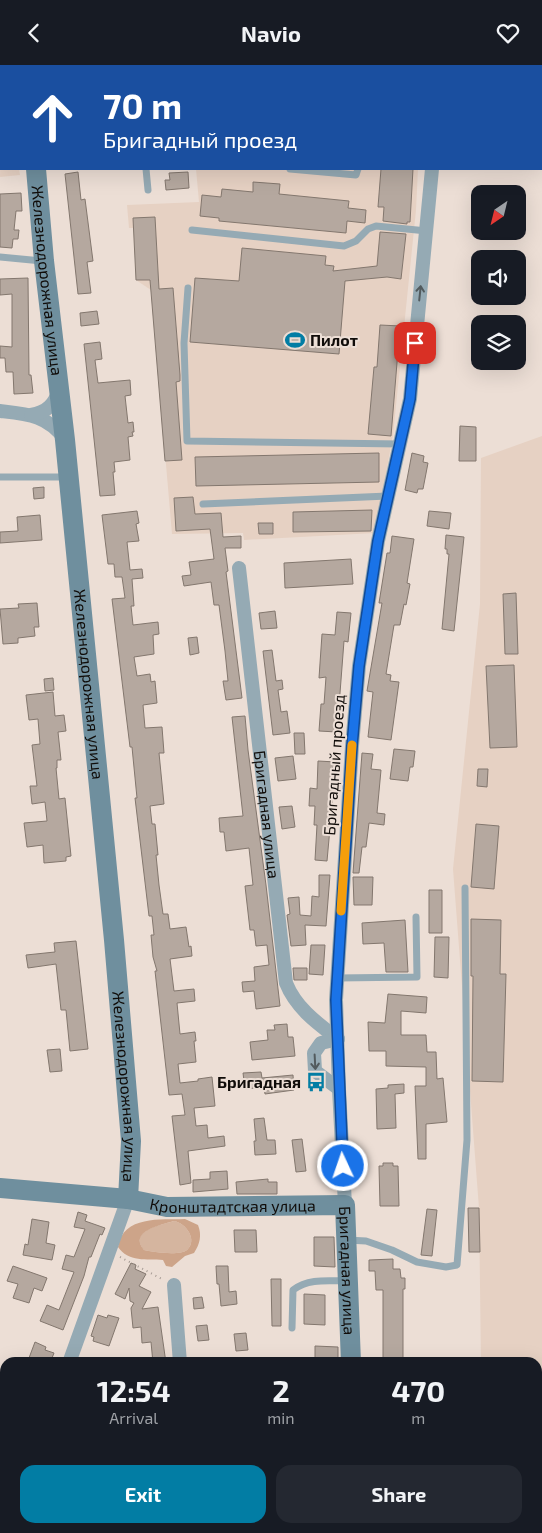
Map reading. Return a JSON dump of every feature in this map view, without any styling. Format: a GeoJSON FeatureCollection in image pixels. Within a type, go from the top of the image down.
{"type":"FeatureCollection","features":[{"type":"Feature","properties":{"kind":"street","name":"Железнодорожная улица"},"geometry":{"type":"LineString","coordinates":[[36,170],[44,261],[69,477],[114,940],[131,1141],[128,1199]]}},
{"type":"Feature","properties":{"kind":"street"},"geometry":{"type":"LineString","coordinates":[[388,496],[410,399],[432,170]]}},
{"type":"Feature","properties":{"kind":"street"},"geometry":{"type":"LineString","coordinates":[[31,415],[49,409],[60,389]]}},
{"type":"Feature","properties":{"kind":"street"},"geometry":{"type":"LineString","coordinates":[[0,411],[31,415],[48,422],[56,428],[65,440]]}},
{"type":"Feature","properties":{"kind":"street","name":"Бригадный проезд"},"geometry":{"type":"LineString","coordinates":[[338,1039],[337,978],[359,666],[378,541],[388,496]]}},
{"type":"Feature","properties":{"kind":"street","name":"Бригадная улица"},"geometry":{"type":"LineString","coordinates":[[239,568],[286,983],[291,995],[310,1018],[338,1039],[351,1357]]}},
{"type":"Feature","properties":{"kind":"street"},"geometry":{"type":"LineString","coordinates":[[338,1039],[321,1043],[314,1053],[315,1071],[339,1089]]}},
{"type":"Feature","properties":{"kind":"street","name":"Кронштадтская улица"},"geometry":{"type":"LineString","coordinates":[[0,1188],[128,1199],[167,1207],[345,1205]]}},
{"type":"Feature","properties":{"kind":"street"},"geometry":{"type":"LineString","coordinates":[[71,1357],[128,1199]]}},
{"type":"Feature","properties":{"kind":"street"},"geometry":{"type":"LineString","coordinates":[[174,1285],[180,1357]]}},
{"type":"Feature","properties":{"kind":"lane"},"geometry":{"type":"LineString","coordinates":[[146,170],[148,190]]}},
{"type":"Feature","properties":{"kind":"lane"},"geometry":{"type":"LineString","coordinates":[[301,170],[356,175],[358,170]]}},
{"type":"Feature","properties":{"kind":"lane"},"geometry":{"type":"LineString","coordinates":[[192,230],[344,246],[356,241],[368,229],[376,226],[427,231]]}},
{"type":"Feature","properties":{"kind":"lane"},"geometry":{"type":"LineString","coordinates":[[0,257],[44,261]]}},
{"type":"Feature","properties":{"kind":"lane"},"geometry":{"type":"LineString","coordinates":[[188,288],[184,343],[186,441],[400,444]]}},
{"type":"Feature","properties":{"kind":"lane"},"geometry":{"type":"LineString","coordinates":[[0,477],[69,477]]}},
{"type":"Feature","properties":{"kind":"lane"},"geometry":{"type":"LineString","coordinates":[[204,504],[388,496]]}},
{"type":"Feature","properties":{"kind":"lane"},"geometry":{"type":"LineString","coordinates":[[346,1240],[366,1241],[392,1250],[417,1262],[446,1267],[458,1265],[467,1140],[465,887]]}},
{"type":"Feature","properties":{"kind":"lane"},"geometry":{"type":"LineString","coordinates":[[337,978],[417,977],[416,917]]}},
{"type":"Feature","properties":{"kind":"lane"},"geometry":{"type":"LineString","coordinates":[[292,1328],[293,1290],[310,1281],[348,1281]]}},
{"type":"Feature","properties":{"kind":"path"},"geometry":{"type":"LineString","coordinates":[[109,1252],[174,1285]]}},
{"type":"Feature","properties":{"kind":"shaded area"},"geometry":{"type":"Polygon","coordinates":[[[0,170],[19,170],[20,175],[0,177],[0,170]]]}},
{"type":"Feature","properties":{"kind":"shaded area"},"geometry":{"type":"Polygon","coordinates":[[[196,170],[418,170],[416,210],[393,435],[375,533],[244,540],[243,533],[172,534],[151,290],[136,280],[134,228],[129,228],[127,205],[199,202],[196,170]]]}},
{"type":"Feature","properties":{"kind":"shaded area"},"geometry":{"type":"Polygon","coordinates":[[[542,436],[542,1357],[481,1357],[479,1208],[453,869],[480,604],[481,458],[542,436]]]}},
{"type":"Feature","properties":{"kind":"shaded area"},"geometry":{"type":"Polygon","coordinates":[[[185,1219],[198,1225],[199,1243],[194,1253],[185,1256],[172,1267],[166,1266],[163,1260],[132,1257],[122,1252],[118,1247],[121,1237],[127,1229],[135,1224],[144,1221],[185,1219]],[[174,1221],[162,1225],[143,1234],[140,1238],[140,1243],[144,1250],[178,1253],[187,1250],[190,1246],[191,1237],[186,1228],[174,1221]]]}},
{"type":"Feature","properties":{"kind":"shaded area"},"geometry":{"type":"Polygon","coordinates":[[[174,1221],[183,1225],[191,1237],[190,1246],[187,1250],[172,1253],[144,1250],[140,1243],[143,1233],[148,1229],[174,1221]]]}},
{"type":"Feature","properties":{"kind":"building"},"geometry":{"type":"Polygon","coordinates":[[[381,170],[413,170],[410,222],[407,222],[407,224],[383,221],[384,207],[378,207],[381,170]]]}},
{"type":"Feature","properties":{"kind":"building"},"geometry":{"type":"Polygon","coordinates":[[[78,172],[81,200],[85,199],[93,261],[87,262],[91,293],[78,294],[65,174],[78,172]]]}},
{"type":"Feature","properties":{"kind":"building"},"geometry":{"type":"Polygon","coordinates":[[[188,172],[189,188],[166,190],[165,180],[170,180],[169,173],[188,172]]]}},
{"type":"Feature","properties":{"kind":"building"},"geometry":{"type":"Polygon","coordinates":[[[253,182],[280,184],[279,194],[349,201],[348,208],[366,210],[365,223],[347,221],[346,233],[219,221],[219,218],[200,216],[202,195],[221,197],[222,189],[253,192],[253,182]]]}},
{"type":"Feature","properties":{"kind":"building"},"geometry":{"type":"Polygon","coordinates":[[[21,193],[22,211],[16,211],[14,230],[19,230],[18,239],[13,239],[12,248],[0,247],[0,194],[21,193]]]}},
{"type":"Feature","properties":{"kind":"building"},"geometry":{"type":"Polygon","coordinates":[[[155,217],[159,289],[173,288],[180,375],[180,381],[176,382],[182,460],[165,461],[150,280],[136,280],[133,218],[155,217]]]}},
{"type":"Feature","properties":{"kind":"building"},"geometry":{"type":"Polygon","coordinates":[[[380,232],[406,234],[401,279],[387,277],[345,281],[339,354],[190,342],[195,278],[239,281],[242,248],[326,256],[325,265],[334,266],[333,271],[377,266],[380,232]]]}},
{"type":"Feature","properties":{"kind":"building"},"geometry":{"type":"Polygon","coordinates":[[[28,278],[29,375],[31,375],[33,393],[14,394],[13,372],[6,372],[5,358],[0,358],[0,346],[12,347],[12,294],[0,295],[0,279],[28,278]]]}},
{"type":"Feature","properties":{"kind":"building"},"geometry":{"type":"Polygon","coordinates":[[[97,311],[99,324],[81,326],[80,313],[97,311]]]}},
{"type":"Feature","properties":{"kind":"building"},"geometry":{"type":"Polygon","coordinates":[[[380,325],[400,326],[391,436],[368,434],[374,367],[377,367],[380,325]]]}},
{"type":"Feature","properties":{"kind":"building"},"geometry":{"type":"Polygon","coordinates":[[[100,342],[102,359],[95,360],[98,383],[130,380],[131,395],[125,396],[128,423],[133,422],[134,432],[132,432],[133,436],[128,437],[130,460],[114,462],[115,495],[100,496],[84,344],[100,342]]]}},
{"type":"Feature","properties":{"kind":"building"},"geometry":{"type":"Polygon","coordinates":[[[460,426],[476,427],[476,461],[459,461],[460,426]]]}},
{"type":"Feature","properties":{"kind":"building"},"geometry":{"type":"Polygon","coordinates":[[[379,453],[379,482],[196,486],[195,457],[379,453]]]}},
{"type":"Feature","properties":{"kind":"building"},"geometry":{"type":"Polygon","coordinates":[[[412,453],[424,456],[423,462],[428,463],[423,489],[418,489],[417,493],[405,490],[412,453]]]}},
{"type":"Feature","properties":{"kind":"building"},"geometry":{"type":"Polygon","coordinates":[[[44,487],[44,498],[34,499],[33,488],[44,487]]]}},
{"type":"Feature","properties":{"kind":"building"},"geometry":{"type":"Polygon","coordinates":[[[193,497],[195,514],[221,513],[223,537],[241,536],[241,548],[225,548],[228,571],[226,572],[242,698],[226,700],[223,681],[228,681],[225,651],[219,605],[214,605],[211,582],[184,586],[182,576],[191,575],[189,562],[214,559],[210,529],[176,531],[174,498],[193,497]]]}},
{"type":"Feature","properties":{"kind":"building"},"geometry":{"type":"Polygon","coordinates":[[[372,510],[371,531],[293,532],[293,512],[372,510]]]}},
{"type":"Feature","properties":{"kind":"building"},"geometry":{"type":"Polygon","coordinates":[[[137,511],[139,523],[136,524],[139,541],[127,542],[130,570],[142,569],[143,578],[132,579],[134,606],[131,606],[133,625],[158,622],[159,634],[153,635],[154,654],[134,657],[137,676],[150,674],[151,682],[155,681],[157,703],[143,705],[145,728],[162,727],[164,753],[159,753],[164,804],[150,806],[152,824],[155,824],[159,885],[163,914],[168,914],[170,929],[186,927],[192,956],[170,959],[174,991],[194,989],[195,1001],[177,1003],[180,1034],[195,1032],[196,1041],[194,1041],[196,1062],[178,1064],[180,1083],[212,1077],[215,1106],[194,1108],[196,1126],[207,1125],[208,1138],[224,1136],[225,1146],[188,1151],[191,1183],[180,1185],[172,1116],[185,1115],[182,1094],[169,1095],[155,971],[157,971],[153,957],[151,935],[154,935],[152,916],[149,916],[135,798],[137,798],[132,747],[130,747],[112,599],[125,598],[122,577],[115,577],[114,564],[108,564],[102,515],[137,511]]]}},
{"type":"Feature","properties":{"kind":"building"},"geometry":{"type":"Polygon","coordinates":[[[429,511],[451,513],[449,529],[427,526],[429,511]]]}},
{"type":"Feature","properties":{"kind":"building"},"geometry":{"type":"Polygon","coordinates":[[[40,515],[42,540],[0,543],[0,532],[18,531],[17,517],[40,515]]]}},
{"type":"Feature","properties":{"kind":"building"},"geometry":{"type":"Polygon","coordinates":[[[258,523],[273,523],[273,534],[259,534],[258,523]]]}},
{"type":"Feature","properties":{"kind":"building"},"geometry":{"type":"Polygon","coordinates":[[[446,535],[464,537],[454,631],[442,629],[449,554],[447,554],[447,549],[445,549],[446,535]]]}},
{"type":"Feature","properties":{"kind":"building"},"geometry":{"type":"Polygon","coordinates":[[[392,536],[414,539],[407,583],[410,584],[406,605],[404,604],[400,625],[394,625],[386,674],[391,675],[390,681],[399,682],[391,740],[368,737],[373,692],[367,691],[382,603],[379,603],[387,553],[390,553],[392,536]]]}},
{"type":"Feature","properties":{"kind":"building"},"geometry":{"type":"Polygon","coordinates":[[[351,559],[353,584],[285,588],[284,563],[351,559]]]}},
{"type":"Feature","properties":{"kind":"building"},"geometry":{"type":"Polygon","coordinates":[[[516,593],[518,654],[505,654],[503,594],[516,593]]]}},
{"type":"Feature","properties":{"kind":"building"},"geometry":{"type":"Polygon","coordinates":[[[37,603],[39,627],[34,627],[35,636],[18,638],[18,643],[3,644],[0,609],[19,608],[18,604],[37,603]]]}},
{"type":"Feature","properties":{"kind":"building"},"geometry":{"type":"Polygon","coordinates":[[[275,611],[277,628],[261,629],[259,613],[275,611]]]}},
{"type":"Feature","properties":{"kind":"building"},"geometry":{"type":"Polygon","coordinates":[[[337,612],[351,613],[348,642],[344,641],[337,732],[319,731],[326,677],[319,678],[322,634],[335,635],[337,612]]]}},
{"type":"Feature","properties":{"kind":"building"},"geometry":{"type":"Polygon","coordinates":[[[197,637],[199,653],[190,655],[188,638],[197,637]]]}},
{"type":"Feature","properties":{"kind":"building"},"geometry":{"type":"Polygon","coordinates":[[[272,650],[276,681],[282,680],[283,689],[278,690],[281,712],[287,711],[290,733],[273,735],[263,651],[272,650]]]}},
{"type":"Feature","properties":{"kind":"building"},"geometry":{"type":"Polygon","coordinates":[[[514,665],[517,747],[490,748],[486,666],[514,665]]]}},
{"type":"Feature","properties":{"kind":"building"},"geometry":{"type":"Polygon","coordinates":[[[53,678],[54,690],[45,691],[44,679],[53,678]]]}},
{"type":"Feature","properties":{"kind":"building"},"geometry":{"type":"Polygon","coordinates":[[[53,692],[55,716],[64,715],[66,731],[58,732],[61,760],[57,760],[56,768],[59,799],[65,798],[71,856],[66,857],[66,861],[44,863],[43,845],[27,847],[24,823],[47,821],[45,802],[32,804],[30,786],[37,786],[32,745],[40,744],[38,719],[29,720],[26,695],[53,692]]]}},
{"type":"Feature","properties":{"kind":"building"},"geometry":{"type":"Polygon","coordinates":[[[245,716],[280,1006],[256,1009],[254,991],[243,992],[242,982],[255,981],[254,967],[269,965],[267,945],[256,946],[254,930],[250,930],[245,886],[253,885],[249,848],[226,851],[224,832],[220,832],[219,818],[243,816],[232,717],[245,716]]]}},
{"type":"Feature","properties":{"kind":"building"},"geometry":{"type":"Polygon","coordinates":[[[294,733],[304,733],[305,754],[295,754],[294,733]]]}},
{"type":"Feature","properties":{"kind":"building"},"geometry":{"type":"Polygon","coordinates":[[[394,749],[415,751],[413,767],[410,767],[408,781],[390,779],[394,749]]]}},
{"type":"Feature","properties":{"kind":"building"},"geometry":{"type":"Polygon","coordinates":[[[362,753],[373,754],[371,769],[381,770],[377,813],[385,814],[384,825],[369,823],[366,847],[362,847],[359,873],[353,873],[362,753]]]}},
{"type":"Feature","properties":{"kind":"building"},"geometry":{"type":"Polygon","coordinates":[[[293,756],[296,779],[278,781],[275,758],[293,756]]]}},
{"type":"Feature","properties":{"kind":"building"},"geometry":{"type":"Polygon","coordinates":[[[318,761],[336,762],[327,861],[315,860],[317,825],[314,825],[315,806],[309,806],[310,788],[317,789],[318,761]]]}},
{"type":"Feature","properties":{"kind":"building"},"geometry":{"type":"Polygon","coordinates":[[[478,769],[488,769],[487,787],[477,786],[478,769]]]}},
{"type":"Feature","properties":{"kind":"building"},"geometry":{"type":"Polygon","coordinates":[[[292,806],[295,827],[282,829],[279,807],[292,806]]]}},
{"type":"Feature","properties":{"kind":"building"},"geometry":{"type":"Polygon","coordinates":[[[476,824],[499,826],[494,889],[471,887],[476,824]]]}},
{"type":"Feature","properties":{"kind":"building"},"geometry":{"type":"Polygon","coordinates":[[[319,875],[330,875],[326,926],[305,925],[306,945],[291,946],[287,915],[290,914],[288,898],[299,897],[300,915],[311,916],[312,896],[319,897],[319,875]]]}},
{"type":"Feature","properties":{"kind":"building"},"geometry":{"type":"Polygon","coordinates":[[[353,877],[373,877],[372,905],[354,905],[353,877]]]}},
{"type":"Feature","properties":{"kind":"building"},"geometry":{"type":"Polygon","coordinates":[[[429,890],[442,890],[442,933],[429,933],[429,890]]]}},
{"type":"Feature","properties":{"kind":"building"},"geometry":{"type":"Polygon","coordinates":[[[471,919],[501,920],[500,974],[506,974],[503,1082],[472,1081],[473,976],[471,976],[471,919]]]}},
{"type":"Feature","properties":{"kind":"building"},"geometry":{"type":"Polygon","coordinates":[[[405,920],[408,972],[386,972],[384,943],[363,944],[362,923],[405,920]]]}},
{"type":"Feature","properties":{"kind":"building"},"geometry":{"type":"Polygon","coordinates":[[[435,937],[449,937],[448,978],[434,977],[435,937]]]}},
{"type":"Feature","properties":{"kind":"building"},"geometry":{"type":"Polygon","coordinates":[[[76,941],[88,1049],[70,1051],[66,1010],[61,1010],[56,964],[28,968],[26,955],[55,952],[54,943],[76,941]]]}},
{"type":"Feature","properties":{"kind":"building"},"geometry":{"type":"Polygon","coordinates":[[[311,945],[325,945],[323,975],[309,974],[311,945]]]}},
{"type":"Feature","properties":{"kind":"building"},"geometry":{"type":"Polygon","coordinates":[[[293,968],[307,968],[307,980],[294,980],[293,968]]]}},
{"type":"Feature","properties":{"kind":"building"},"geometry":{"type":"Polygon","coordinates":[[[388,994],[427,997],[426,1013],[401,1011],[401,1035],[426,1035],[427,1052],[436,1052],[437,1079],[443,1078],[447,1122],[426,1124],[426,1159],[418,1159],[415,1086],[426,1086],[426,1067],[386,1066],[386,1051],[369,1051],[368,1022],[385,1023],[388,994]]]}},
{"type":"Feature","properties":{"kind":"building"},"geometry":{"type":"Polygon","coordinates":[[[287,1024],[288,1037],[293,1037],[295,1056],[252,1060],[250,1042],[268,1040],[267,1030],[275,1030],[274,1025],[287,1024]]]}},
{"type":"Feature","properties":{"kind":"building"},"geometry":{"type":"Polygon","coordinates":[[[60,1049],[62,1071],[50,1072],[47,1050],[60,1049]]]}},
{"type":"Feature","properties":{"kind":"building"},"geometry":{"type":"Polygon","coordinates":[[[261,1072],[262,1078],[293,1075],[294,1090],[265,1094],[264,1087],[245,1089],[243,1073],[261,1072]]]}},
{"type":"Feature","properties":{"kind":"building"},"geometry":{"type":"Polygon","coordinates":[[[404,1084],[404,1093],[395,1094],[396,1128],[377,1129],[376,1089],[388,1088],[388,1085],[404,1084]]]}},
{"type":"Feature","properties":{"kind":"building"},"geometry":{"type":"Polygon","coordinates":[[[264,1118],[267,1140],[275,1140],[276,1154],[255,1155],[254,1119],[264,1118]]]}},
{"type":"Feature","properties":{"kind":"building"},"geometry":{"type":"Polygon","coordinates":[[[302,1139],[306,1171],[296,1172],[292,1140],[302,1139]]]}},
{"type":"Feature","properties":{"kind":"building"},"geometry":{"type":"Polygon","coordinates":[[[383,1163],[393,1163],[393,1166],[398,1166],[399,1206],[380,1206],[379,1166],[383,1166],[383,1163]]]}},
{"type":"Feature","properties":{"kind":"building"},"geometry":{"type":"Polygon","coordinates":[[[227,1171],[228,1189],[193,1192],[193,1180],[210,1179],[210,1172],[227,1171]]]}},
{"type":"Feature","properties":{"kind":"building"},"geometry":{"type":"Polygon","coordinates":[[[268,1179],[268,1182],[277,1182],[277,1194],[237,1194],[236,1182],[268,1179]]]}},
{"type":"Feature","properties":{"kind":"building"},"geometry":{"type":"Polygon","coordinates":[[[468,1208],[479,1208],[480,1252],[469,1252],[468,1208]]]}},
{"type":"Feature","properties":{"kind":"building"},"geometry":{"type":"Polygon","coordinates":[[[427,1209],[437,1210],[432,1256],[421,1255],[427,1209]]]}},
{"type":"Feature","properties":{"kind":"building"},"geometry":{"type":"Polygon","coordinates":[[[78,1212],[87,1215],[85,1221],[105,1228],[102,1235],[100,1234],[91,1257],[89,1257],[84,1276],[63,1330],[40,1321],[47,1305],[59,1310],[74,1272],[62,1269],[66,1255],[74,1257],[85,1229],[74,1227],[78,1212]]]}},
{"type":"Feature","properties":{"kind":"building"},"geometry":{"type":"Polygon","coordinates":[[[32,1219],[49,1222],[46,1243],[55,1245],[52,1260],[23,1255],[25,1244],[28,1245],[32,1219]]]}},
{"type":"Feature","properties":{"kind":"building"},"geometry":{"type":"Polygon","coordinates":[[[234,1230],[256,1230],[257,1252],[235,1252],[234,1230]]]}},
{"type":"Feature","properties":{"kind":"building"},"geometry":{"type":"Polygon","coordinates":[[[314,1237],[334,1237],[335,1267],[314,1266],[314,1237]]]}},
{"type":"Feature","properties":{"kind":"building"},"geometry":{"type":"Polygon","coordinates":[[[393,1259],[393,1269],[400,1269],[401,1278],[405,1278],[405,1289],[403,1289],[403,1357],[383,1357],[383,1290],[376,1290],[375,1271],[369,1271],[369,1260],[393,1259]]]}},
{"type":"Feature","properties":{"kind":"building"},"geometry":{"type":"Polygon","coordinates":[[[131,1263],[136,1265],[135,1269],[146,1274],[139,1286],[151,1292],[142,1309],[158,1307],[165,1357],[152,1357],[151,1342],[142,1343],[141,1327],[133,1328],[131,1308],[134,1303],[130,1301],[129,1288],[125,1299],[115,1294],[131,1263]]]}},
{"type":"Feature","properties":{"kind":"building"},"geometry":{"type":"Polygon","coordinates":[[[13,1266],[47,1278],[42,1291],[34,1288],[29,1303],[13,1298],[18,1284],[7,1281],[13,1266]]]}},
{"type":"Feature","properties":{"kind":"building"},"geometry":{"type":"Polygon","coordinates":[[[216,1266],[228,1266],[229,1292],[236,1291],[237,1304],[221,1306],[216,1266]]]}},
{"type":"Feature","properties":{"kind":"building"},"geometry":{"type":"Polygon","coordinates":[[[271,1279],[281,1279],[281,1326],[272,1326],[271,1279]]]}},
{"type":"Feature","properties":{"kind":"building"},"geometry":{"type":"Polygon","coordinates":[[[304,1294],[325,1295],[325,1325],[304,1324],[304,1294]]]}},
{"type":"Feature","properties":{"kind":"building"},"geometry":{"type":"Polygon","coordinates":[[[202,1297],[204,1308],[194,1309],[193,1298],[202,1297]]]}},
{"type":"Feature","properties":{"kind":"building"},"geometry":{"type":"Polygon","coordinates":[[[98,1315],[107,1318],[108,1315],[119,1318],[109,1346],[93,1341],[94,1337],[91,1336],[98,1315]]]}},
{"type":"Feature","properties":{"kind":"building"},"geometry":{"type":"Polygon","coordinates":[[[207,1325],[209,1340],[198,1341],[196,1326],[207,1325]]]}},
{"type":"Feature","properties":{"kind":"building"},"geometry":{"type":"Polygon","coordinates":[[[246,1333],[248,1350],[236,1351],[234,1334],[246,1333]]]}},
{"type":"Feature","properties":{"kind":"building"},"geometry":{"type":"Polygon","coordinates":[[[35,1342],[46,1347],[45,1350],[54,1353],[52,1357],[29,1357],[35,1342]]]}},
{"type":"Feature","properties":{"kind":"building"},"geometry":{"type":"Polygon","coordinates":[[[315,1346],[338,1347],[338,1357],[315,1357],[315,1346]]]}},
{"type":"Feature","properties":{"kind":"slow traffic"},"geometry":{"type":"LineString","coordinates":[[341,911],[352,745]]}},
{"type":"Feature","properties":{"kind":"place","name":"Пилот"},"geometry":{"type":"Point","coordinates":[295,340]}},
{"type":"Feature","properties":{"kind":"place","name":"Бригадная"},"geometry":{"type":"Point","coordinates":[316,1082]}},
{"type":"Feature","properties":{"kind":"route"},"geometry":{"type":"LineString","coordinates":[[343,1166],[336,1000],[352,746],[359,666],[378,541],[410,399],[415,343]]}}]}
